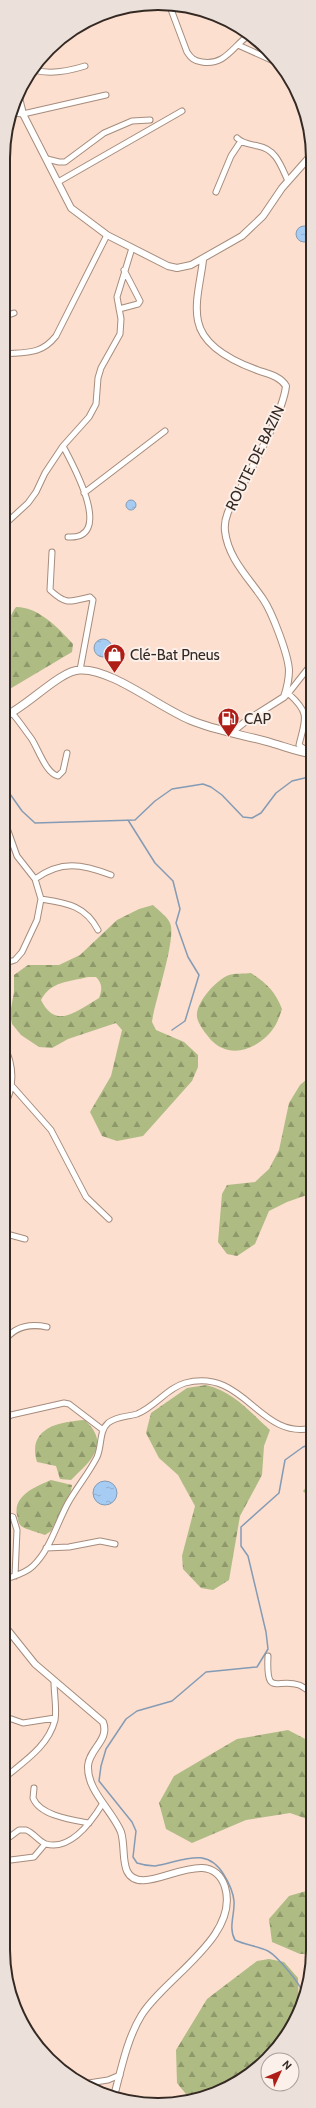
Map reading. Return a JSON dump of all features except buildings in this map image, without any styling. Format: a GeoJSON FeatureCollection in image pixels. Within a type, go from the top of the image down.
{"type":"FeatureCollection","features":[{"type":"Feature","properties":{"kind":"main road"},"geometry":{"type":"LineString","coordinates":[[12,713],[69,672],[80,670],[96,672],[189,720],[273,743],[296,752],[306,753]]}},
{"type":"Feature","properties":{"kind":"street"},"geometry":{"type":"LineString","coordinates":[[171,10],[187,52],[192,59],[205,63],[216,62],[222,59],[245,39]]}},
{"type":"Feature","properties":{"kind":"street"},"geometry":{"type":"LineString","coordinates":[[238,45],[268,58]]}},
{"type":"Feature","properties":{"kind":"street"},"geometry":{"type":"LineString","coordinates":[[38,71],[44,73],[67,71],[85,66]]}},
{"type":"Feature","properties":{"kind":"street"},"geometry":{"type":"LineString","coordinates":[[17,113],[24,114],[106,95]]}},
{"type":"Feature","properties":{"kind":"street"},"geometry":{"type":"LineString","coordinates":[[21,102],[24,114],[71,208],[107,235],[168,266],[177,268],[191,266],[242,236],[254,227],[288,181],[306,160]]}},
{"type":"Feature","properties":{"kind":"street"},"geometry":{"type":"LineString","coordinates":[[58,182],[182,111]]}},
{"type":"Feature","properties":{"kind":"street"},"geometry":{"type":"LineString","coordinates":[[47,159],[65,162],[104,134],[132,122],[150,120]]}},
{"type":"Feature","properties":{"kind":"street"},"geometry":{"type":"LineString","coordinates":[[216,192],[239,140],[263,147],[273,153],[288,181]]}},
{"type":"Feature","properties":{"kind":"street"},"geometry":{"type":"LineString","coordinates":[[10,354],[35,352],[48,345],[56,336],[107,235]]}},
{"type":"Feature","properties":{"kind":"street"},"geometry":{"type":"LineString","coordinates":[[10,520],[28,503],[36,492],[45,473],[63,446],[89,416],[96,404],[98,378],[101,368],[120,334],[122,319],[116,297],[132,248]]}},
{"type":"Feature","properties":{"kind":"street","name":"ROUTE DE BAZIN"},"geometry":{"type":"LineString","coordinates":[[202,260],[198,317],[204,336],[211,344],[231,358],[279,378],[286,386],[284,400],[224,522],[226,539],[238,564],[269,609],[287,658],[289,681],[287,695]]}},
{"type":"Feature","properties":{"kind":"street"},"geometry":{"type":"LineString","coordinates":[[191,266],[201,272]]}},
{"type":"Feature","properties":{"kind":"street"},"geometry":{"type":"LineString","coordinates":[[119,309],[138,304],[140,301],[124,270]]}},
{"type":"Feature","properties":{"kind":"street"},"geometry":{"type":"LineString","coordinates":[[10,314],[14,313]]}},
{"type":"Feature","properties":{"kind":"street"},"geometry":{"type":"LineString","coordinates":[[84,493],[166,431]]}},
{"type":"Feature","properties":{"kind":"street"},"geometry":{"type":"LineString","coordinates":[[63,446],[75,469],[91,518],[89,528],[81,536],[68,537]]}},
{"type":"Feature","properties":{"kind":"street"},"geometry":{"type":"LineString","coordinates":[[52,552],[50,590],[60,600],[66,602],[90,597],[94,600],[80,670]]}},
{"type":"Feature","properties":{"kind":"street"},"geometry":{"type":"LineString","coordinates":[[231,732],[246,720],[287,695],[306,671]]}},
{"type":"Feature","properties":{"kind":"street"},"geometry":{"type":"LineString","coordinates":[[287,695],[304,710],[306,722],[300,745],[306,750]]}},
{"type":"Feature","properties":{"kind":"street"},"geometry":{"type":"LineString","coordinates":[[12,713],[32,739],[50,770],[56,776],[63,771],[67,753]]}},
{"type":"Feature","properties":{"kind":"street"},"geometry":{"type":"LineString","coordinates":[[10,835],[19,859],[35,879],[41,899],[37,920],[22,952],[15,960],[10,962]]}},
{"type":"Feature","properties":{"kind":"street"},"geometry":{"type":"LineString","coordinates":[[35,879],[49,869],[78,865],[111,875]]}},
{"type":"Feature","properties":{"kind":"street"},"geometry":{"type":"LineString","coordinates":[[41,899],[63,902],[84,912],[92,918],[98,930]]}},
{"type":"Feature","properties":{"kind":"street"},"geometry":{"type":"LineString","coordinates":[[10,1065],[13,1087],[10,1094]]}},
{"type":"Feature","properties":{"kind":"street"},"geometry":{"type":"LineString","coordinates":[[13,1087],[51,1130],[86,1197],[109,1219]]}},
{"type":"Feature","properties":{"kind":"street"},"geometry":{"type":"LineString","coordinates":[[10,1236],[25,1239]]}},
{"type":"Feature","properties":{"kind":"street"},"geometry":{"type":"LineString","coordinates":[[10,1335],[16,1328],[35,1325],[47,1327]]}},
{"type":"Feature","properties":{"kind":"street"},"geometry":{"type":"LineString","coordinates":[[10,1578],[32,1567],[46,1548],[68,1503],[97,1456],[103,1430],[113,1420],[137,1414],[184,1384],[200,1381],[221,1383],[270,1419],[285,1427],[296,1430],[306,1429]]}},
{"type":"Feature","properties":{"kind":"street"},"geometry":{"type":"LineString","coordinates":[[10,1416],[64,1403],[69,1404],[103,1430]]}},
{"type":"Feature","properties":{"kind":"street"},"geometry":{"type":"LineString","coordinates":[[10,1516],[13,1517],[17,1526],[15,1576]]}},
{"type":"Feature","properties":{"kind":"street"},"geometry":{"type":"LineString","coordinates":[[46,1548],[69,1547],[100,1541],[115,1544]]}},
{"type":"Feature","properties":{"kind":"street"},"geometry":{"type":"LineString","coordinates":[[10,1633],[34,1664],[100,1719],[105,1726],[104,1735],[90,1758],[88,1765],[91,1782],[115,1820],[121,1833],[126,1868],[131,1876],[147,1880],[192,1868],[209,1869],[215,1872],[222,1882],[227,1903],[224,1917],[214,1936],[140,2017],[115,2092]]}},
{"type":"Feature","properties":{"kind":"street"},"geometry":{"type":"LineString","coordinates":[[268,1656],[267,1673],[272,1682],[276,1685],[297,1685],[306,1690]]}},
{"type":"Feature","properties":{"kind":"street"},"geometry":{"type":"LineString","coordinates":[[10,1773],[33,1755],[51,1729],[55,1718],[54,1682]]}},
{"type":"Feature","properties":{"kind":"street"},"geometry":{"type":"LineString","coordinates":[[10,1718],[23,1723],[55,1718]]}},
{"type":"Feature","properties":{"kind":"street"},"geometry":{"type":"LineString","coordinates":[[34,1788],[33,1798],[38,1806],[60,1817],[89,1823]]}},
{"type":"Feature","properties":{"kind":"street"},"geometry":{"type":"LineString","coordinates":[[10,1837],[19,1830],[26,1830],[45,1844],[55,1845],[64,1843],[77,1835],[89,1823],[103,1803]]}},
{"type":"Feature","properties":{"kind":"street"},"geometry":{"type":"LineString","coordinates":[[10,1860],[34,1858],[45,1844]]}},
{"type":"Feature","properties":{"kind":"street"},"geometry":{"type":"LineString","coordinates":[[92,2082],[108,2080],[120,2075]]}},
{"type":"Feature","properties":{"kind":"green space"},"geometry":{"type":"Polygon","coordinates":[[[16,607],[24,608],[40,614],[61,631],[73,644],[72,652],[10,689],[10,618],[16,607]]]}},
{"type":"Feature","properties":{"kind":"green space"},"geometry":{"type":"Polygon","coordinates":[[[153,905],[169,920],[171,931],[168,956],[152,1022],[156,1030],[184,1042],[198,1055],[198,1067],[192,1081],[143,1136],[117,1141],[102,1136],[90,1112],[111,1076],[122,1030],[116,1023],[68,1039],[52,1048],[39,1047],[21,1035],[12,1024],[10,1014],[14,992],[14,975],[28,965],[59,965],[80,955],[117,920],[139,909],[153,905]],[[88,977],[61,983],[50,989],[41,1000],[47,1009],[53,1014],[60,1016],[68,1015],[99,998],[101,987],[100,982],[96,977],[88,977]]]}},
{"type":"Feature","properties":{"kind":"green space"},"geometry":{"type":"Polygon","coordinates":[[[251,973],[270,988],[282,1009],[275,1026],[269,1034],[254,1046],[236,1051],[227,1050],[211,1040],[207,1035],[198,1020],[197,1011],[199,1005],[208,992],[224,977],[231,974],[251,973]]]}},
{"type":"Feature","properties":{"kind":"green space"},"geometry":{"type":"Polygon","coordinates":[[[306,1080],[306,1195],[287,1202],[269,1211],[255,1244],[237,1256],[227,1254],[218,1242],[222,1194],[227,1185],[255,1182],[269,1169],[279,1150],[289,1103],[300,1085],[306,1080]]]}},
{"type":"Feature","properties":{"kind":"green space"},"geometry":{"type":"Polygon","coordinates":[[[206,1385],[225,1392],[233,1397],[270,1430],[264,1446],[262,1475],[240,1516],[229,1580],[213,1590],[201,1588],[183,1569],[182,1556],[195,1506],[178,1475],[159,1458],[146,1433],[151,1413],[187,1388],[206,1385]]]}},
{"type":"Feature","properties":{"kind":"green space"},"geometry":{"type":"Polygon","coordinates":[[[85,1420],[93,1429],[97,1437],[95,1452],[85,1466],[71,1480],[60,1479],[56,1466],[37,1462],[35,1451],[36,1441],[41,1434],[55,1425],[85,1420]]]}},
{"type":"Feature","properties":{"kind":"green space"},"geometry":{"type":"Polygon","coordinates":[[[51,1480],[72,1485],[71,1491],[51,1531],[45,1535],[21,1526],[18,1520],[17,1508],[22,1497],[27,1492],[51,1480]]]}},
{"type":"Feature","properties":{"kind":"green space"},"geometry":{"type":"Polygon","coordinates":[[[288,1730],[306,1739],[306,1819],[290,1813],[246,1820],[192,1843],[166,1829],[159,1803],[174,1776],[237,1739],[288,1730]]]}},
{"type":"Feature","properties":{"kind":"green space"},"geometry":{"type":"Polygon","coordinates":[[[306,1891],[306,1954],[300,1954],[272,1942],[269,1919],[289,1896],[306,1891]]]}},
{"type":"Feature","properties":{"kind":"green space"},"geometry":{"type":"Polygon","coordinates":[[[269,1959],[284,1962],[298,1978],[299,1996],[295,2007],[281,2032],[266,2052],[260,2052],[260,2058],[256,2061],[223,2083],[206,2090],[187,2095],[177,2083],[176,2050],[207,1999],[257,1961],[269,1959]]]}},
{"type":"Feature","properties":{"kind":"water"},"geometry":{"type":"Polygon","coordinates":[[[306,227],[306,241],[304,242],[298,240],[296,234],[298,228],[306,227]]]}},
{"type":"Feature","properties":{"kind":"water"},"geometry":{"type":"Polygon","coordinates":[[[129,500],[133,500],[135,501],[135,509],[129,510],[126,507],[126,503],[129,500]]]}},
{"type":"Feature","properties":{"kind":"water"},"geometry":{"type":"Polygon","coordinates":[[[103,639],[109,642],[112,648],[109,654],[103,657],[97,654],[94,648],[97,642],[103,639]]]}},
{"type":"Feature","properties":{"kind":"water"},"geometry":{"type":"Polygon","coordinates":[[[105,1481],[114,1484],[117,1493],[114,1502],[105,1505],[96,1502],[93,1493],[96,1484],[105,1481]]]}},
{"type":"Feature","properties":{"kind":"waterway"},"geometry":{"type":"LineString","coordinates":[[10,794],[22,811],[35,823],[135,820],[155,801],[172,789],[203,784],[211,787],[222,795],[243,817],[252,818],[261,813],[276,793],[292,781],[306,778]]}},
{"type":"Feature","properties":{"kind":"waterway"},"geometry":{"type":"LineString","coordinates":[[128,820],[155,863],[173,881],[180,909],[176,923],[188,957],[199,975],[185,1021],[172,1030]]}},
{"type":"Feature","properties":{"kind":"waterway"},"geometry":{"type":"LineString","coordinates":[[301,1989],[283,1965],[268,1951],[235,1940],[232,1931],[234,1906],[233,1894],[228,1881],[217,1866],[209,1860],[201,1858],[184,1859],[155,1866],[137,1863],[133,1857],[136,1831],[132,1822],[99,1781],[101,1766],[106,1749],[126,1719],[137,1711],[172,1701],[206,1672],[257,1667],[268,1649],[266,1632],[248,1556],[241,1546],[241,1527],[279,1493],[285,1460],[306,1446]]}},
{"type":"Feature","properties":{"kind":"place","name":"Clé-Bat Pneus"},"geometry":{"type":"Point","coordinates":[114,674]}},
{"type":"Feature","properties":{"kind":"place","name":"CAP"},"geometry":{"type":"Point","coordinates":[228,738]}}]}
